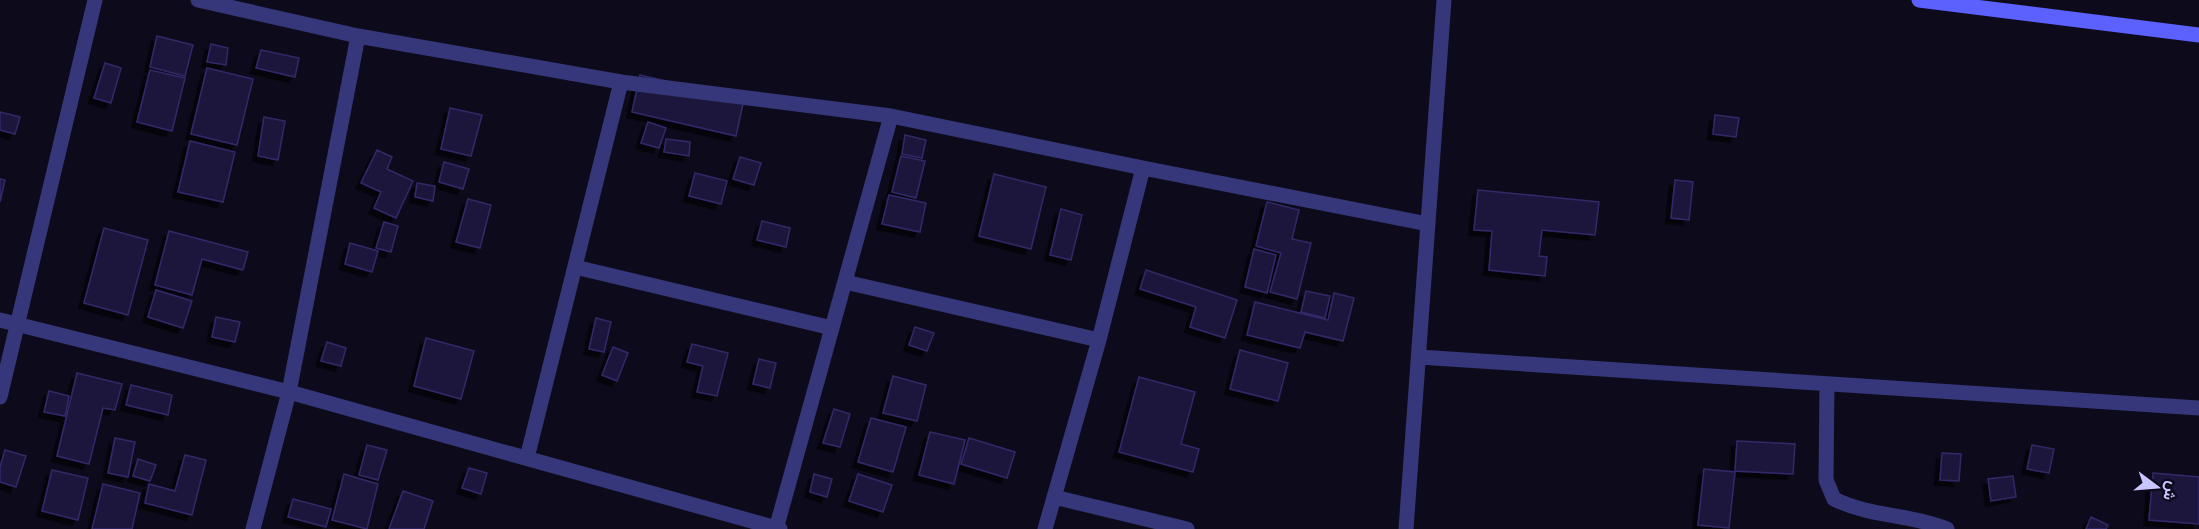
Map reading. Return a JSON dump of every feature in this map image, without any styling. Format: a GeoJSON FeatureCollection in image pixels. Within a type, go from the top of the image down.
{"type":"FeatureCollection","features":[{"type":"Feature","properties":{"kind":"main road"},"geometry":{"type":"LineString","coordinates":[[1919,0],[2199,35]]}},
{"type":"Feature","properties":{"kind":"street"},"geometry":{"type":"LineString","coordinates":[[0,397],[94,0]]}},
{"type":"Feature","properties":{"kind":"street"},"geometry":{"type":"LineString","coordinates":[[198,0],[358,36],[621,82],[891,116],[1428,224]]}},
{"type":"Feature","properties":{"kind":"street"},"geometry":{"type":"LineString","coordinates":[[1407,529],[1444,0]]}},
{"type":"Feature","properties":{"kind":"street"},"geometry":{"type":"LineString","coordinates":[[252,529],[289,392],[358,36]]}},
{"type":"Feature","properties":{"kind":"street"},"geometry":{"type":"LineString","coordinates":[[527,458],[621,82]]}},
{"type":"Feature","properties":{"kind":"street"},"geometry":{"type":"LineString","coordinates":[[0,320],[289,392],[777,529],[891,116]]}},
{"type":"Feature","properties":{"kind":"street"},"geometry":{"type":"LineString","coordinates":[[1045,529],[1099,340],[1143,168]]}},
{"type":"Feature","properties":{"kind":"street"},"geometry":{"type":"LineString","coordinates":[[575,267],[832,328]]}},
{"type":"Feature","properties":{"kind":"street"},"geometry":{"type":"LineString","coordinates":[[845,282],[1099,340]]}},
{"type":"Feature","properties":{"kind":"street"},"geometry":{"type":"LineString","coordinates":[[1419,357],[2199,408]]}},
{"type":"Feature","properties":{"kind":"street"},"geometry":{"type":"LineString","coordinates":[[1827,384],[1826,480],[1834,499],[1853,508],[1931,522],[1947,529]]}},
{"type":"Feature","properties":{"kind":"street"},"geometry":{"type":"LineString","coordinates":[[1054,497],[1187,529]]}},
{"type":"Feature","properties":{"kind":"building"},"geometry":{"type":"Polygon","coordinates":[[[157,36],[193,45],[185,76],[150,67],[157,36]]]}},
{"type":"Feature","properties":{"kind":"building"},"geometry":{"type":"Polygon","coordinates":[[[211,44],[228,48],[226,65],[207,62],[211,44]]]}},
{"type":"Feature","properties":{"kind":"building"},"geometry":{"type":"Polygon","coordinates":[[[261,50],[299,58],[295,77],[256,68],[261,50]]]}},
{"type":"Feature","properties":{"kind":"building"},"geometry":{"type":"Polygon","coordinates":[[[105,63],[121,68],[111,103],[94,98],[105,63]]]}},
{"type":"Feature","properties":{"kind":"building"},"geometry":{"type":"Polygon","coordinates":[[[207,68],[253,79],[237,145],[191,134],[207,68]]]}},
{"type":"Feature","properties":{"kind":"building"},"geometry":{"type":"Polygon","coordinates":[[[150,70],[185,78],[172,131],[137,122],[150,70]]]}},
{"type":"Feature","properties":{"kind":"building"},"geometry":{"type":"Polygon","coordinates":[[[640,75],[744,99],[736,136],[632,112],[640,75]]]}},
{"type":"Feature","properties":{"kind":"building"},"geometry":{"type":"Polygon","coordinates":[[[450,108],[482,115],[471,156],[441,149],[450,108]]]}},
{"type":"Feature","properties":{"kind":"building"},"geometry":{"type":"Polygon","coordinates":[[[0,112],[20,117],[15,134],[0,130],[0,112]]]}},
{"type":"Feature","properties":{"kind":"building"},"geometry":{"type":"Polygon","coordinates":[[[1715,115],[1739,118],[1736,137],[1713,134],[1715,115]]]}},
{"type":"Feature","properties":{"kind":"building"},"geometry":{"type":"Polygon","coordinates":[[[264,117],[285,121],[278,160],[258,156],[264,117]]]}},
{"type":"Feature","properties":{"kind":"building"},"geometry":{"type":"Polygon","coordinates":[[[648,122],[666,128],[659,148],[641,143],[648,122]]]}},
{"type":"Feature","properties":{"kind":"building"},"geometry":{"type":"Polygon","coordinates":[[[905,135],[926,140],[922,158],[902,154],[905,135]]]}},
{"type":"Feature","properties":{"kind":"building"},"geometry":{"type":"Polygon","coordinates":[[[666,139],[690,142],[689,156],[664,152],[666,139]]]}},
{"type":"Feature","properties":{"kind":"building"},"geometry":{"type":"Polygon","coordinates":[[[190,141],[235,152],[223,202],[178,192],[190,141]]]}},
{"type":"Feature","properties":{"kind":"building"},"geometry":{"type":"Polygon","coordinates":[[[377,150],[392,157],[387,169],[413,181],[396,218],[374,208],[381,192],[361,183],[377,150]]]}},
{"type":"Feature","properties":{"kind":"building"},"geometry":{"type":"Polygon","coordinates":[[[901,156],[925,161],[916,198],[892,192],[901,156]]]}},
{"type":"Feature","properties":{"kind":"building"},"geometry":{"type":"Polygon","coordinates":[[[740,157],[761,163],[754,185],[733,179],[740,157]]]}},
{"type":"Feature","properties":{"kind":"building"},"geometry":{"type":"Polygon","coordinates":[[[444,162],[469,169],[463,189],[439,182],[444,162]]]}},
{"type":"Feature","properties":{"kind":"building"},"geometry":{"type":"Polygon","coordinates":[[[695,173],[727,181],[721,204],[689,196],[695,173]]]}},
{"type":"Feature","properties":{"kind":"building"},"geometry":{"type":"Polygon","coordinates":[[[994,174],[1046,187],[1031,249],[979,236],[994,174]]]}},
{"type":"Feature","properties":{"kind":"building"},"geometry":{"type":"Polygon","coordinates":[[[0,179],[5,180],[0,202],[0,179]]]}},
{"type":"Feature","properties":{"kind":"building"},"geometry":{"type":"Polygon","coordinates":[[[1675,180],[1693,182],[1689,220],[1671,218],[1675,180]]]}},
{"type":"Feature","properties":{"kind":"building"},"geometry":{"type":"Polygon","coordinates":[[[417,183],[435,186],[433,201],[415,197],[417,183]]]}},
{"type":"Feature","properties":{"kind":"building"},"geometry":{"type":"Polygon","coordinates":[[[1478,190],[1599,202],[1595,235],[1542,230],[1539,256],[1547,257],[1545,276],[1489,270],[1492,231],[1474,230],[1478,190]]]}},
{"type":"Feature","properties":{"kind":"building"},"geometry":{"type":"Polygon","coordinates":[[[889,195],[926,203],[920,232],[882,224],[889,195]]]}},
{"type":"Feature","properties":{"kind":"building"},"geometry":{"type":"Polygon","coordinates":[[[468,199],[491,205],[480,248],[456,242],[468,199]]]}},
{"type":"Feature","properties":{"kind":"building"},"geometry":{"type":"Polygon","coordinates":[[[1267,202],[1299,210],[1292,239],[1311,243],[1297,299],[1270,292],[1281,253],[1256,246],[1267,202]]]}},
{"type":"Feature","properties":{"kind":"building"},"geometry":{"type":"Polygon","coordinates":[[[1061,209],[1082,215],[1071,260],[1050,255],[1061,209]]]}},
{"type":"Feature","properties":{"kind":"building"},"geometry":{"type":"Polygon","coordinates":[[[762,221],[790,228],[786,247],[757,240],[762,221]]]}},
{"type":"Feature","properties":{"kind":"building"},"geometry":{"type":"Polygon","coordinates":[[[384,222],[398,226],[391,252],[376,248],[384,222]]]}},
{"type":"Feature","properties":{"kind":"building"},"geometry":{"type":"Polygon","coordinates":[[[104,228],[148,240],[128,315],[84,303],[104,228]]]}},
{"type":"Feature","properties":{"kind":"building"},"geometry":{"type":"Polygon","coordinates":[[[169,231],[248,252],[243,270],[202,259],[192,295],[155,285],[169,231]]]}},
{"type":"Feature","properties":{"kind":"building"},"geometry":{"type":"Polygon","coordinates":[[[350,243],[378,251],[372,272],[345,264],[350,243]]]}},
{"type":"Feature","properties":{"kind":"building"},"geometry":{"type":"Polygon","coordinates":[[[1254,249],[1276,255],[1267,293],[1245,287],[1254,249]]]}},
{"type":"Feature","properties":{"kind":"building"},"geometry":{"type":"Polygon","coordinates":[[[1146,270],[1237,300],[1225,338],[1190,327],[1196,307],[1140,289],[1146,270]]]}},
{"type":"Feature","properties":{"kind":"building"},"geometry":{"type":"Polygon","coordinates":[[[156,290],[192,301],[183,328],[148,317],[156,290]]]}},
{"type":"Feature","properties":{"kind":"building"},"geometry":{"type":"Polygon","coordinates":[[[1306,291],[1330,296],[1325,318],[1301,312],[1306,291]]]}},
{"type":"Feature","properties":{"kind":"building"},"geometry":{"type":"Polygon","coordinates":[[[1334,293],[1354,298],[1343,341],[1305,332],[1300,348],[1247,335],[1255,302],[1328,320],[1334,293]]]}},
{"type":"Feature","properties":{"kind":"building"},"geometry":{"type":"Polygon","coordinates":[[[216,317],[240,322],[235,342],[212,337],[216,317]]]}},
{"type":"Feature","properties":{"kind":"building"},"geometry":{"type":"Polygon","coordinates":[[[596,318],[611,322],[604,352],[589,349],[596,318]]]}},
{"type":"Feature","properties":{"kind":"building"},"geometry":{"type":"Polygon","coordinates":[[[915,327],[934,333],[927,351],[909,345],[915,327]]]}},
{"type":"Feature","properties":{"kind":"building"},"geometry":{"type":"Polygon","coordinates":[[[426,338],[474,351],[461,399],[414,386],[426,338]]]}},
{"type":"Feature","properties":{"kind":"building"},"geometry":{"type":"Polygon","coordinates":[[[327,342],[346,348],[341,366],[321,361],[327,342]]]}},
{"type":"Feature","properties":{"kind":"building"},"geometry":{"type":"Polygon","coordinates":[[[692,344],[728,353],[717,396],[697,392],[703,366],[687,362],[692,344]]]}},
{"type":"Feature","properties":{"kind":"building"},"geometry":{"type":"Polygon","coordinates":[[[613,347],[628,353],[617,381],[602,375],[613,347]]]}},
{"type":"Feature","properties":{"kind":"building"},"geometry":{"type":"Polygon","coordinates":[[[1240,350],[1288,363],[1278,401],[1230,389],[1240,350]]]}},
{"type":"Feature","properties":{"kind":"building"},"geometry":{"type":"Polygon","coordinates":[[[759,359],[776,363],[770,388],[753,384],[759,359]]]}},
{"type":"Feature","properties":{"kind":"building"},"geometry":{"type":"Polygon","coordinates":[[[77,373],[122,384],[115,410],[103,408],[89,464],[57,456],[77,373]]]}},
{"type":"Feature","properties":{"kind":"building"},"geometry":{"type":"Polygon","coordinates":[[[893,376],[926,385],[917,421],[883,413],[893,376]]]}},
{"type":"Feature","properties":{"kind":"building"},"geometry":{"type":"Polygon","coordinates":[[[1139,377],[1195,392],[1181,444],[1199,449],[1193,472],[1119,452],[1139,377]]]}},
{"type":"Feature","properties":{"kind":"building"},"geometry":{"type":"Polygon","coordinates":[[[131,385],[172,395],[168,415],[126,405],[131,385]]]}},
{"type":"Feature","properties":{"kind":"building"},"geometry":{"type":"Polygon","coordinates":[[[49,391],[69,396],[65,416],[44,412],[49,391]]]}},
{"type":"Feature","properties":{"kind":"building"},"geometry":{"type":"Polygon","coordinates":[[[834,409],[850,414],[840,447],[823,443],[834,409]]]}},
{"type":"Feature","properties":{"kind":"building"},"geometry":{"type":"Polygon","coordinates":[[[871,418],[906,427],[893,472],[858,462],[871,418]]]}},
{"type":"Feature","properties":{"kind":"building"},"geometry":{"type":"Polygon","coordinates":[[[930,432],[965,440],[954,484],[919,475],[930,432]]]}},
{"type":"Feature","properties":{"kind":"building"},"geometry":{"type":"Polygon","coordinates":[[[115,438],[135,442],[128,477],[108,473],[115,438]]]}},
{"type":"Feature","properties":{"kind":"building"},"geometry":{"type":"Polygon","coordinates":[[[969,438],[1015,452],[1007,478],[961,464],[969,438]]]}},
{"type":"Feature","properties":{"kind":"building"},"geometry":{"type":"Polygon","coordinates":[[[1737,441],[1795,444],[1793,474],[1735,471],[1737,441]]]}},
{"type":"Feature","properties":{"kind":"building"},"geometry":{"type":"Polygon","coordinates":[[[367,445],[387,450],[378,480],[359,475],[367,445]]]}},
{"type":"Feature","properties":{"kind":"building"},"geometry":{"type":"Polygon","coordinates":[[[2032,445],[2054,449],[2049,473],[2027,469],[2032,445]]]}},
{"type":"Feature","properties":{"kind":"building"},"geometry":{"type":"Polygon","coordinates":[[[5,450],[26,456],[16,487],[0,482],[0,467],[5,450]]]}},
{"type":"Feature","properties":{"kind":"building"},"geometry":{"type":"Polygon","coordinates":[[[1942,453],[1961,454],[1959,481],[1940,480],[1942,453]]]}},
{"type":"Feature","properties":{"kind":"building"},"geometry":{"type":"Polygon","coordinates":[[[185,455],[206,460],[192,515],[145,503],[149,484],[175,491],[185,455]]]}},
{"type":"Feature","properties":{"kind":"building"},"geometry":{"type":"Polygon","coordinates":[[[138,459],[156,465],[150,481],[133,476],[138,459]]]}},
{"type":"Feature","properties":{"kind":"building"},"geometry":{"type":"Polygon","coordinates":[[[469,468],[487,473],[481,494],[462,488],[469,468]]]}},
{"type":"Feature","properties":{"kind":"building"},"geometry":{"type":"Polygon","coordinates":[[[1704,469],[1735,472],[1729,528],[1698,525],[1704,469]]]}},
{"type":"Feature","properties":{"kind":"building"},"geometry":{"type":"Polygon","coordinates":[[[52,470],[88,478],[78,520],[42,511],[52,470]]]}},
{"type":"Feature","properties":{"kind":"building"},"geometry":{"type":"Polygon","coordinates":[[[2153,473],[2199,477],[2199,524],[2149,520],[2153,473]]]}},
{"type":"Feature","properties":{"kind":"building"},"geometry":{"type":"Polygon","coordinates":[[[344,474],[378,484],[367,529],[332,520],[344,474]]]}},
{"type":"Feature","properties":{"kind":"building"},"geometry":{"type":"Polygon","coordinates":[[[814,474],[832,479],[827,497],[810,492],[814,474]]]}},
{"type":"Feature","properties":{"kind":"building"},"geometry":{"type":"Polygon","coordinates":[[[858,474],[892,485],[883,512],[849,501],[858,474]]]}},
{"type":"Feature","properties":{"kind":"building"},"geometry":{"type":"Polygon","coordinates":[[[2013,476],[2016,497],[1991,501],[1988,479],[2013,476]]]}},
{"type":"Feature","properties":{"kind":"building"},"geometry":{"type":"Polygon","coordinates":[[[103,484],[140,493],[132,529],[92,529],[103,484]]]}},
{"type":"Feature","properties":{"kind":"building"},"geometry":{"type":"Polygon","coordinates":[[[403,491],[433,501],[424,529],[389,529],[403,491]]]}},
{"type":"Feature","properties":{"kind":"building"},"geometry":{"type":"Polygon","coordinates":[[[293,499],[331,509],[326,527],[288,517],[293,499]]]}},
{"type":"Feature","properties":{"kind":"building"},"geometry":{"type":"Polygon","coordinates":[[[2091,517],[2108,525],[2106,529],[2086,529],[2091,517]]]}}]}
